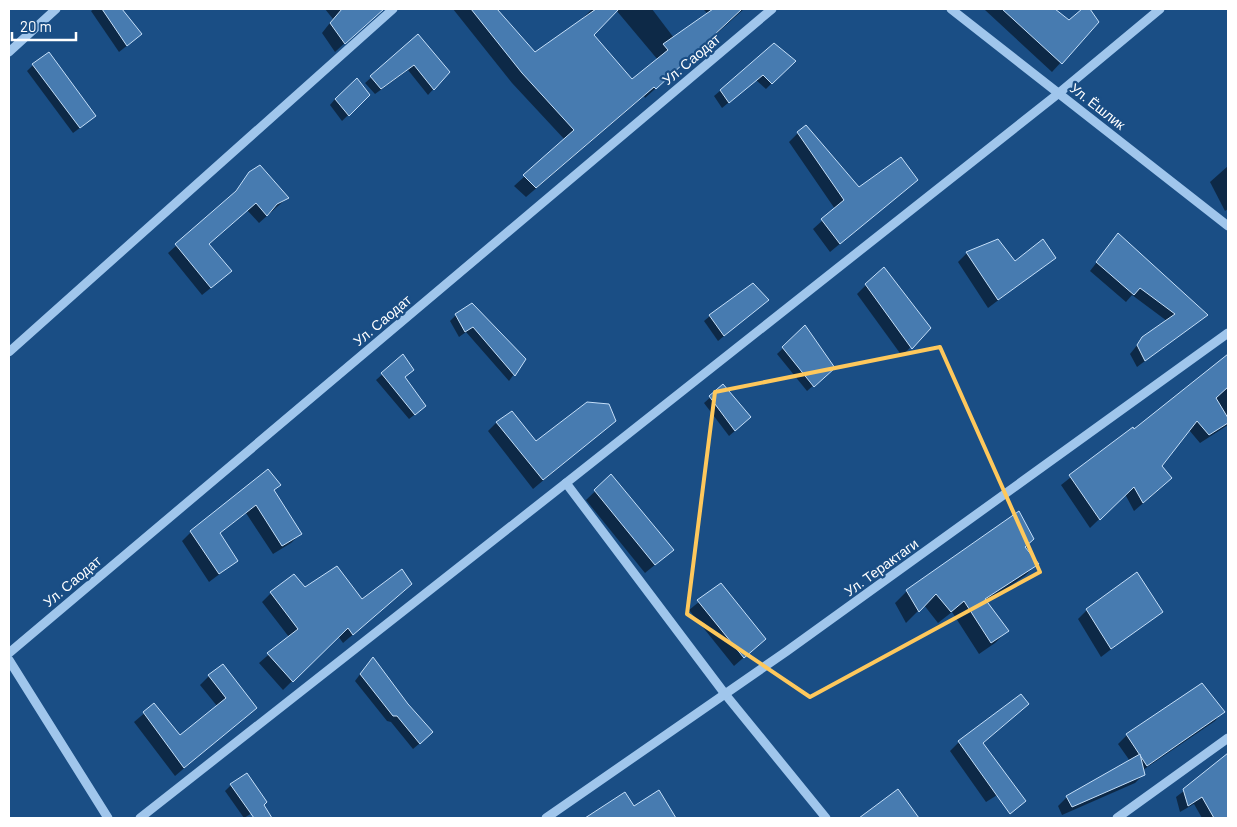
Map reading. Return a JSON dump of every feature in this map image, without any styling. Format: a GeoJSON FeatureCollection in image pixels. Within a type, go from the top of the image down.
{"type":"FeatureCollection","features":[{"type":"Feature","properties":{"kind":"street"},"geometry":{"type":"LineString","coordinates":[[9,52],[56,9]]}},
{"type":"Feature","properties":{"kind":"street"},"geometry":{"type":"LineString","coordinates":[[9,352],[393,9]]}},
{"type":"Feature","properties":{"kind":"street","name":"Ул. Саодат"},"geometry":{"type":"LineString","coordinates":[[9,653],[772,9]]}},
{"type":"Feature","properties":{"kind":"street","name":"Ул. Ёшлик"},"geometry":{"type":"LineString","coordinates":[[951,9],[1228,226]]}},
{"type":"Feature","properties":{"kind":"street"},"geometry":{"type":"LineString","coordinates":[[140,818],[1059,93],[1160,9]]}},
{"type":"Feature","properties":{"kind":"street","name":"Ул. Терактаги"},"geometry":{"type":"LineString","coordinates":[[546,818],[724,694],[1228,333]]}},
{"type":"Feature","properties":{"kind":"street"},"geometry":{"type":"LineString","coordinates":[[566,483],[724,694],[826,818]]}},
{"type":"Feature","properties":{"kind":"street"},"geometry":{"type":"LineString","coordinates":[[9,660],[108,818]]}},
{"type":"Feature","properties":{"kind":"street"},"geometry":{"type":"LineString","coordinates":[[1117,818],[1228,738]]}},
{"type":"Feature","properties":{"kind":"highlighted area"},"geometry":{"type":"Polygon","coordinates":[[[940,347],[1040,572],[810,697],[687,614],[715,392],[940,347]]]}},
{"type":"Feature","properties":{"kind":"building"},"geometry":{"type":"Polygon","coordinates":[[[102,9],[122,9],[142,34],[127,46],[102,9]]]}},
{"type":"Feature","properties":{"kind":"building"},"geometry":{"type":"Polygon","coordinates":[[[342,9],[384,9],[345,44],[330,23],[342,9]]]}},
{"type":"Feature","properties":{"kind":"building"},"geometry":{"type":"Polygon","coordinates":[[[471,9],[497,9],[535,52],[596,9],[619,9],[594,35],[632,79],[668,50],[663,44],[713,9],[742,9],[656,89],[654,87],[536,188],[523,175],[574,130],[522,73],[471,9]]]}},
{"type":"Feature","properties":{"kind":"building"},"geometry":{"type":"Polygon","coordinates":[[[1002,9],[1055,9],[1069,20],[1082,9],[1090,9],[1099,22],[1062,64],[1002,9]]]}},
{"type":"Feature","properties":{"kind":"building"},"geometry":{"type":"Polygon","coordinates":[[[418,34],[450,72],[434,90],[414,65],[381,89],[370,76],[418,34]]]}},
{"type":"Feature","properties":{"kind":"building"},"geometry":{"type":"Polygon","coordinates":[[[774,43],[796,61],[772,84],[763,75],[729,103],[720,90],[774,43]]]}},
{"type":"Feature","properties":{"kind":"building"},"geometry":{"type":"Polygon","coordinates":[[[49,52],[96,116],[80,128],[32,64],[49,52]]]}},
{"type":"Feature","properties":{"kind":"building"},"geometry":{"type":"Polygon","coordinates":[[[357,78],[370,95],[349,116],[335,99],[357,78]]]}},
{"type":"Feature","properties":{"kind":"building"},"geometry":{"type":"Polygon","coordinates":[[[806,125],[859,187],[901,157],[918,180],[840,244],[821,219],[844,200],[797,132],[806,125]]]}},
{"type":"Feature","properties":{"kind":"building"},"geometry":{"type":"Polygon","coordinates":[[[260,165],[289,198],[277,204],[267,216],[256,203],[209,244],[232,271],[211,288],[175,244],[236,191],[249,172],[260,165]]]}},
{"type":"Feature","properties":{"kind":"building"},"geometry":{"type":"Polygon","coordinates":[[[1118,233],[1208,315],[1145,361],[1137,345],[1142,337],[1175,314],[1140,288],[1134,295],[1096,262],[1118,233]]]}},
{"type":"Feature","properties":{"kind":"building"},"geometry":{"type":"Polygon","coordinates":[[[998,239],[1015,261],[1043,239],[1056,258],[998,300],[966,252],[998,239]]]}},
{"type":"Feature","properties":{"kind":"building"},"geometry":{"type":"Polygon","coordinates":[[[884,267],[931,328],[912,349],[865,284],[884,267]]]}},
{"type":"Feature","properties":{"kind":"building"},"geometry":{"type":"Polygon","coordinates":[[[753,283],[769,300],[724,336],[709,315],[753,283]]]}},
{"type":"Feature","properties":{"kind":"building"},"geometry":{"type":"Polygon","coordinates":[[[472,303],[526,359],[515,376],[473,327],[465,332],[455,314],[472,303]]]}},
{"type":"Feature","properties":{"kind":"building"},"geometry":{"type":"Polygon","coordinates":[[[805,325],[835,368],[814,387],[782,347],[805,325]]]}},
{"type":"Feature","properties":{"kind":"building"},"geometry":{"type":"Polygon","coordinates":[[[403,354],[414,370],[405,377],[426,406],[415,415],[381,373],[403,354]]]}},
{"type":"Feature","properties":{"kind":"building"},"geometry":{"type":"Polygon","coordinates":[[[1228,354],[1228,387],[1216,398],[1228,418],[1228,423],[1209,435],[1197,421],[1162,466],[1172,478],[1143,503],[1134,487],[1100,520],[1069,475],[1133,427],[1134,429],[1228,354]]]}},
{"type":"Feature","properties":{"kind":"building"},"geometry":{"type":"Polygon","coordinates":[[[723,384],[751,417],[735,431],[709,396],[723,384]]]}},
{"type":"Feature","properties":{"kind":"building"},"geometry":{"type":"Polygon","coordinates":[[[587,402],[609,404],[616,421],[543,480],[496,422],[512,411],[536,441],[587,402]]]}},
{"type":"Feature","properties":{"kind":"building"},"geometry":{"type":"Polygon","coordinates":[[[268,469],[281,485],[274,490],[302,534],[282,546],[256,505],[220,533],[238,561],[219,574],[190,531],[268,469]]]}},
{"type":"Feature","properties":{"kind":"building"},"geometry":{"type":"Polygon","coordinates":[[[611,474],[674,550],[655,565],[594,490],[611,474]]]}},
{"type":"Feature","properties":{"kind":"building"},"geometry":{"type":"Polygon","coordinates":[[[1019,511],[1034,539],[1025,547],[1039,564],[985,599],[1009,631],[991,643],[964,601],[951,612],[936,594],[919,612],[906,590],[1019,511]]]}},
{"type":"Feature","properties":{"kind":"building"},"geometry":{"type":"Polygon","coordinates":[[[337,566],[362,599],[402,569],[412,584],[353,635],[348,628],[293,682],[267,653],[298,629],[270,592],[294,574],[305,587],[337,566]]]}},
{"type":"Feature","properties":{"kind":"building"},"geometry":{"type":"Polygon","coordinates":[[[1137,572],[1163,612],[1111,649],[1086,609],[1137,572]]]}},
{"type":"Feature","properties":{"kind":"building"},"geometry":{"type":"Polygon","coordinates":[[[721,583],[766,639],[744,658],[697,600],[721,583]]]}},
{"type":"Feature","properties":{"kind":"building"},"geometry":{"type":"Polygon","coordinates":[[[373,657],[408,704],[433,732],[420,744],[397,716],[393,716],[360,674],[373,657]]]}},
{"type":"Feature","properties":{"kind":"building"},"geometry":{"type":"Polygon","coordinates":[[[223,664],[257,708],[184,768],[143,712],[154,703],[180,735],[226,698],[208,675],[223,664]]]}},
{"type":"Feature","properties":{"kind":"building"},"geometry":{"type":"Polygon","coordinates":[[[1202,683],[1225,712],[1147,766],[1126,734],[1202,683]]]}},
{"type":"Feature","properties":{"kind":"building"},"geometry":{"type":"Polygon","coordinates":[[[1021,694],[1029,704],[983,743],[1026,801],[1010,814],[958,741],[1021,694]]]}},
{"type":"Feature","properties":{"kind":"building"},"geometry":{"type":"Polygon","coordinates":[[[1228,753],[1228,818],[1214,818],[1202,797],[1188,806],[1183,789],[1228,753]]]}},
{"type":"Feature","properties":{"kind":"building"},"geometry":{"type":"Polygon","coordinates":[[[1140,754],[1145,775],[1072,807],[1066,796],[1140,754]]]}},
{"type":"Feature","properties":{"kind":"building"},"geometry":{"type":"Polygon","coordinates":[[[247,773],[267,802],[264,805],[272,818],[254,818],[230,784],[247,773]]]}},
{"type":"Feature","properties":{"kind":"building"},"geometry":{"type":"Polygon","coordinates":[[[898,789],[919,818],[859,818],[898,789]]]}},
{"type":"Feature","properties":{"kind":"building"},"geometry":{"type":"Polygon","coordinates":[[[659,790],[676,818],[585,818],[625,792],[634,806],[659,790]]]}}]}
